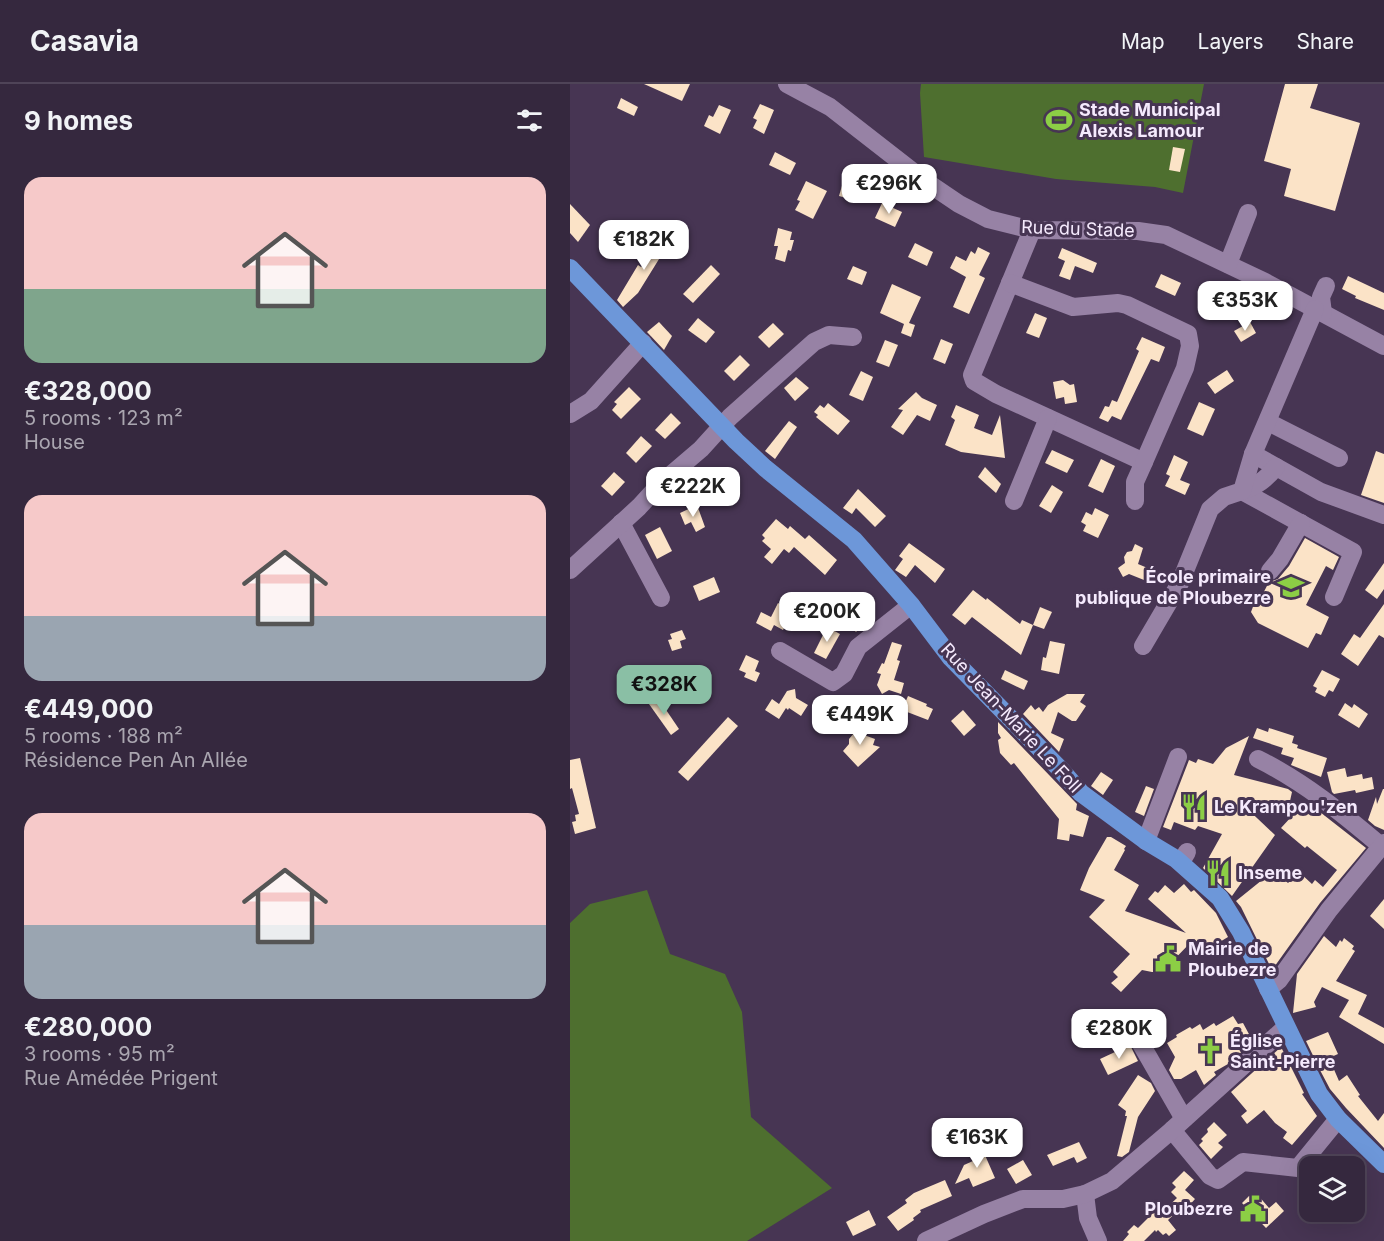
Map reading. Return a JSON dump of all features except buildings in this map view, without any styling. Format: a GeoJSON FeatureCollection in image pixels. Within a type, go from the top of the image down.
{"type":"FeatureCollection","features":[{"type":"Feature","properties":{"kind":"main road","name":"Rue Jean-Marie Le Foll"},"geometry":{"type":"LineString","coordinates":[[570,268],[765,468],[854,540],[911,604],[951,658],[1081,793],[1146,841],[1184,857],[1228,909],[1319,1094],[1338,1119],[1384,1164]]}},
{"type":"Feature","properties":{"kind":"street","name":"Rue du Stade"},"geometry":{"type":"LineString","coordinates":[[787,84],[830,107],[917,175],[959,204],[988,219],[1032,230],[1138,231],[1168,236],[1228,264],[1384,346]]}},
{"type":"Feature","properties":{"kind":"street"},"geometry":{"type":"LineString","coordinates":[[1228,264],[1248,213]]}},
{"type":"Feature","properties":{"kind":"street"},"geometry":{"type":"LineString","coordinates":[[1032,230],[972,375],[974,381],[982,387],[1144,462]]}},
{"type":"Feature","properties":{"kind":"street"},"geometry":{"type":"LineString","coordinates":[[1010,283],[1073,307],[1118,303],[1127,305],[1188,334],[1190,346],[1185,368],[1135,482],[1135,501]]}},
{"type":"Feature","properties":{"kind":"street"},"geometry":{"type":"LineString","coordinates":[[1242,491],[1253,454],[1319,311],[1320,297],[1326,286]]}},
{"type":"Feature","properties":{"kind":"street"},"geometry":{"type":"LineString","coordinates":[[570,570],[701,448],[722,425],[814,342],[829,335],[853,337]]}},
{"type":"Feature","properties":{"kind":"street"},"geometry":{"type":"LineString","coordinates":[[570,414],[591,400],[643,343]]}},
{"type":"Feature","properties":{"kind":"street"},"geometry":{"type":"LineString","coordinates":[[1014,501],[1048,418]]}},
{"type":"Feature","properties":{"kind":"street"},"geometry":{"type":"LineString","coordinates":[[1268,422],[1338,458]]}},
{"type":"Feature","properties":{"kind":"street"},"geometry":{"type":"LineString","coordinates":[[1253,454],[1271,473],[1384,515]]}},
{"type":"Feature","properties":{"kind":"street"},"geometry":{"type":"LineString","coordinates":[[1143,646],[1180,583],[1210,509],[1224,497],[1254,487],[1271,473]]}},
{"type":"Feature","properties":{"kind":"street"},"geometry":{"type":"LineString","coordinates":[[1242,491],[1353,552],[1334,597]]}},
{"type":"Feature","properties":{"kind":"street"},"geometry":{"type":"LineString","coordinates":[[1270,571],[1280,559],[1301,523]]}},
{"type":"Feature","properties":{"kind":"street"},"geometry":{"type":"LineString","coordinates":[[621,524],[661,598]]}},
{"type":"Feature","properties":{"kind":"street"},"geometry":{"type":"LineString","coordinates":[[780,651],[832,682],[844,674],[858,647],[911,604]]}},
{"type":"Feature","properties":{"kind":"street"},"geometry":{"type":"LineString","coordinates":[[1258,759],[1285,772],[1383,845],[1329,910],[1279,980],[1268,989]]}},
{"type":"Feature","properties":{"kind":"street"},"geometry":{"type":"LineString","coordinates":[[1146,841],[1175,761]]}},
{"type":"Feature","properties":{"kind":"street"},"geometry":{"type":"LineString","coordinates":[[926,1241],[1023,1199],[1062,1199],[1085,1194],[1112,1181],[1286,1028]]}},
{"type":"Feature","properties":{"kind":"street"},"geometry":{"type":"LineString","coordinates":[[1141,1044],[1178,1125],[1210,1176],[1218,1180],[1243,1162],[1298,1168],[1338,1119]]}},
{"type":"Feature","properties":{"kind":"street"},"geometry":{"type":"LineString","coordinates":[[1085,1194],[1088,1218],[1098,1241]]}},
{"type":"Feature","properties":{"kind":"green space","name":"Stade Municipal Alexis Lamour"},"geometry":{"type":"Polygon","coordinates":[[[921,84],[1204,84],[1183,193],[1155,187],[1056,179],[924,157],[921,84]]]}},
{"type":"Feature","properties":{"kind":"green space"},"geometry":{"type":"Polygon","coordinates":[[[647,890],[670,954],[725,974],[742,1012],[751,1117],[832,1188],[747,1241],[570,1241],[570,923],[590,904],[647,890]]]}},
{"type":"Feature","properties":{"kind":"place","name":"Stade Municipal Alexis Lamour"},"geometry":{"type":"Point","coordinates":[1059,120]}},
{"type":"Feature","properties":{"kind":"place","name":"École primaire publique de Ploubezre"},"geometry":{"type":"Point","coordinates":[1291,587]}},
{"type":"Feature","properties":{"kind":"place","name":"Le Krampou'zen"},"geometry":{"type":"Point","coordinates":[1194,807]}},
{"type":"Feature","properties":{"kind":"place","name":"Inseme"},"geometry":{"type":"Point","coordinates":[1218,873]}},
{"type":"Feature","properties":{"kind":"place","name":"Mairie de Ploubezre"},"geometry":{"type":"Point","coordinates":[1168,959]}},
{"type":"Feature","properties":{"kind":"place","name":"Église Saint-Pierre"},"geometry":{"type":"Point","coordinates":[1210,1051]}},
{"type":"Feature","properties":{"kind":"place","name":"Ploubezre"},"geometry":{"type":"Point","coordinates":[1253,1209]}}]}
